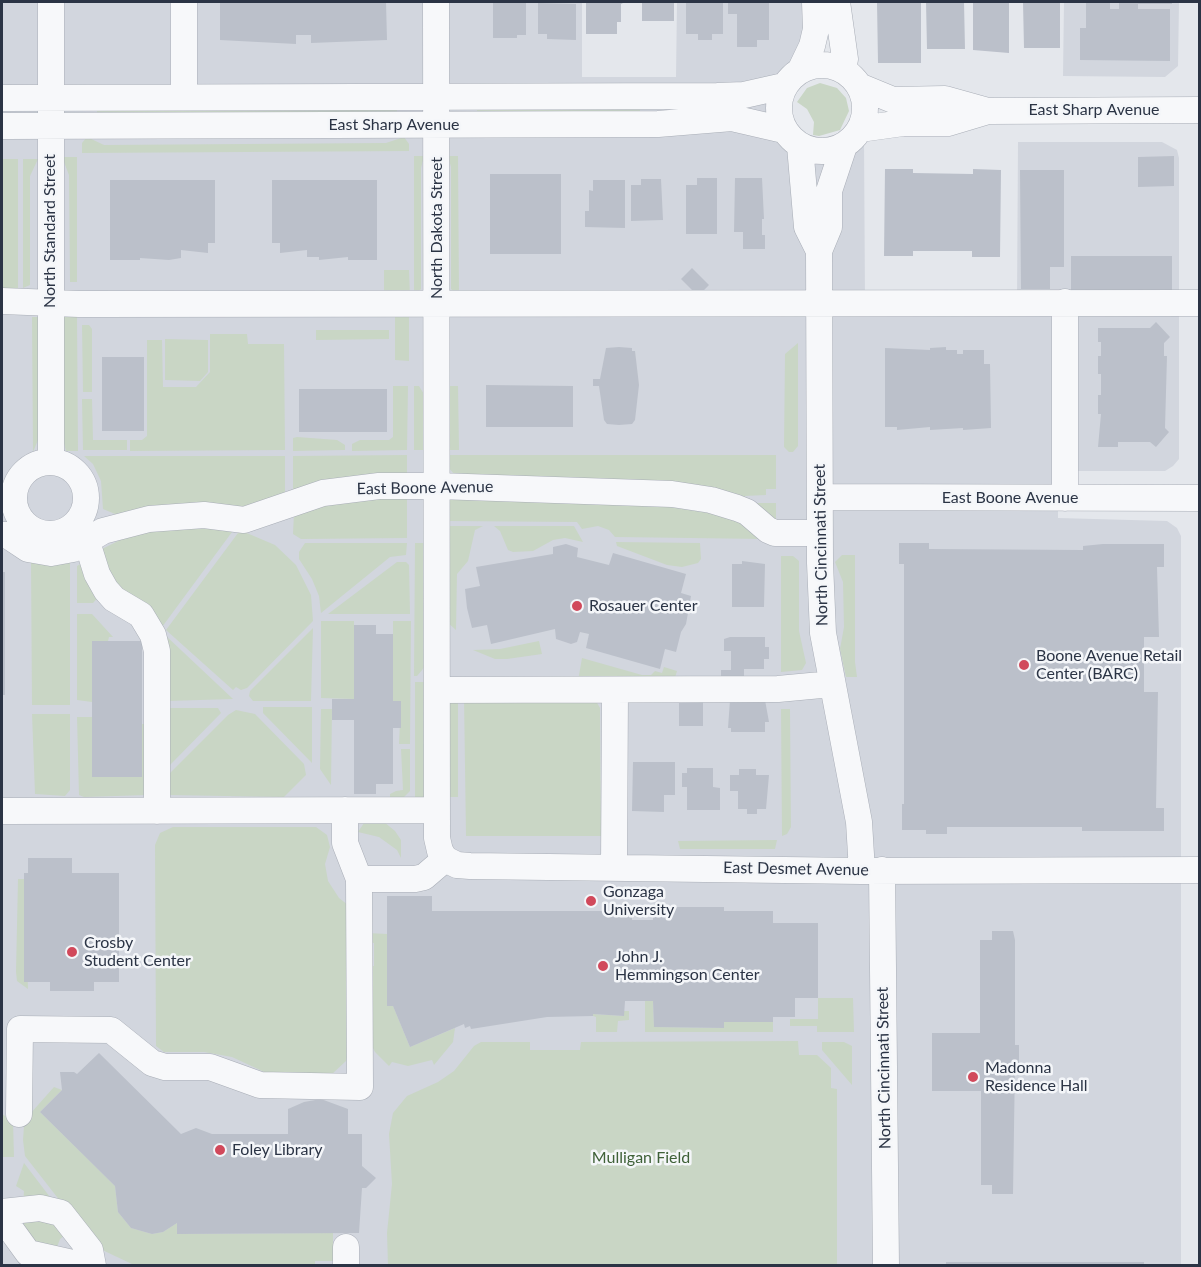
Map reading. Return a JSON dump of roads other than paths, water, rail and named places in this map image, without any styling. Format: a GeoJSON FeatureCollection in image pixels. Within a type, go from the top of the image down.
{"type":"FeatureCollection","features":[{"type":"Feature","properties":{"kind":"street","name":"North Standard Street"},"geometry":{"type":"LineString","coordinates":[[51,2],[51,461]]}},
{"type":"Feature","properties":{"kind":"street"},"geometry":{"type":"LineString","coordinates":[[184,2],[184,97]]}},
{"type":"Feature","properties":{"kind":"street","name":"North Dakota Street"},"geometry":{"type":"LineString","coordinates":[[436,2],[438,810]]}},
{"type":"Feature","properties":{"kind":"street"},"geometry":{"type":"LineString","coordinates":[[815,2],[816,29],[812,46],[792,78],[778,108],[792,138],[822,151],[852,137],[865,108],[845,59],[837,2]]}},
{"type":"Feature","properties":{"kind":"street"},"geometry":{"type":"LineString","coordinates":[[792,78],[822,64],[851,78]]}},
{"type":"Feature","properties":{"kind":"street","name":"East Sharp Avenue"},"geometry":{"type":"LineString","coordinates":[[2,98],[717,96],[744,95],[792,78]]}},
{"type":"Feature","properties":{"kind":"street","name":"East Sharp Avenue"},"geometry":{"type":"LineString","coordinates":[[851,78],[893,100],[945,99],[988,111],[1200,110]]}},
{"type":"Feature","properties":{"kind":"street","name":"East Sharp Avenue"},"geometry":{"type":"LineString","coordinates":[[852,137],[903,123],[948,123],[988,111]]}},
{"type":"Feature","properties":{"kind":"street","name":"East Sharp Avenue"},"geometry":{"type":"LineString","coordinates":[[2,126],[658,124],[732,118],[792,138]]}},
{"type":"Feature","properties":{"kind":"street","name":"North Cincinnati Street"},"geometry":{"type":"LineString","coordinates":[[852,137],[829,190],[829,227],[819,251],[821,615],[859,822],[872,870],[886,1266]]}},
{"type":"Feature","properties":{"kind":"street","name":"North Cincinnati Street"},"geometry":{"type":"LineString","coordinates":[[792,138],[807,227],[819,251]]}},
{"type":"Feature","properties":{"kind":"street"},"geometry":{"type":"LineString","coordinates":[[2,301],[50,301],[79,304],[1200,303]]}},
{"type":"Feature","properties":{"kind":"street"},"geometry":{"type":"LineString","coordinates":[[1065,302],[1065,498]]}},
{"type":"Feature","properties":{"kind":"street","name":"East Boone Avenue"},"geometry":{"type":"LineString","coordinates":[[2,535],[7,535],[28,549],[51,553],[74,549],[103,531],[149,519],[204,515],[244,520],[323,493],[378,486],[672,494],[711,500],[737,508],[747,512],[768,530],[775,533],[819,533]]}},
{"type":"Feature","properties":{"kind":"street","name":"East Boone Avenue"},"geometry":{"type":"LineString","coordinates":[[820,497],[1200,498]]}},
{"type":"Feature","properties":{"kind":"street"},"geometry":{"type":"LineString","coordinates":[[87,542],[106,590],[114,599],[141,615],[153,635],[157,651],[157,811]]}},
{"type":"Feature","properties":{"kind":"street"},"geometry":{"type":"LineString","coordinates":[[437,690],[778,689],[832,684]]}},
{"type":"Feature","properties":{"kind":"street"},"geometry":{"type":"LineString","coordinates":[[614,867],[615,690]]}},
{"type":"Feature","properties":{"kind":"street"},"geometry":{"type":"LineString","coordinates":[[20,1114],[20,1029],[111,1030],[152,1063],[165,1067],[210,1067],[260,1085],[360,1087],[359,879],[345,843],[345,810]]}},
{"type":"Feature","properties":{"kind":"street"},"geometry":{"type":"LineString","coordinates":[[2,811],[438,810],[438,842],[445,859],[424,877],[359,879]]}},
{"type":"Feature","properties":{"kind":"street","name":"East Desmet Avenue"},"geometry":{"type":"LineString","coordinates":[[445,859],[458,865],[470,866],[1200,870]]}},
{"type":"Feature","properties":{"kind":"street"},"geometry":{"type":"LineString","coordinates":[[2,1212],[40,1208],[61,1213],[90,1250],[93,1266]]}},
{"type":"Feature","properties":{"kind":"street"},"geometry":{"type":"LineString","coordinates":[[2,1217],[21,1247],[28,1253],[86,1266]]}},
{"type":"Feature","properties":{"kind":"place","name":"Rosauer Center"},"geometry":{"type":"Point","coordinates":[577,606]}},
{"type":"Feature","properties":{"kind":"place","name":"Boone Avenue Retail Center (BARC)"},"geometry":{"type":"Point","coordinates":[1024,665]}},
{"type":"Feature","properties":{"kind":"place","name":"Gonzaga University"},"geometry":{"type":"Point","coordinates":[591,901]}},
{"type":"Feature","properties":{"kind":"place","name":"Crosby Student Center"},"geometry":{"type":"Point","coordinates":[72,952]}},
{"type":"Feature","properties":{"kind":"place","name":"John J. Hemmingson Center"},"geometry":{"type":"Point","coordinates":[603,966]}},
{"type":"Feature","properties":{"kind":"place","name":"Madonna Residence Hall"},"geometry":{"type":"Point","coordinates":[973,1077]}},
{"type":"Feature","properties":{"kind":"place","name":"Foley Library"},"geometry":{"type":"Point","coordinates":[220,1150]}},
{"type":"Feature","properties":{"kind":"park label","name":"Mulligan Field"},"geometry":{"type":"Point","coordinates":[641,1158]}}]}
